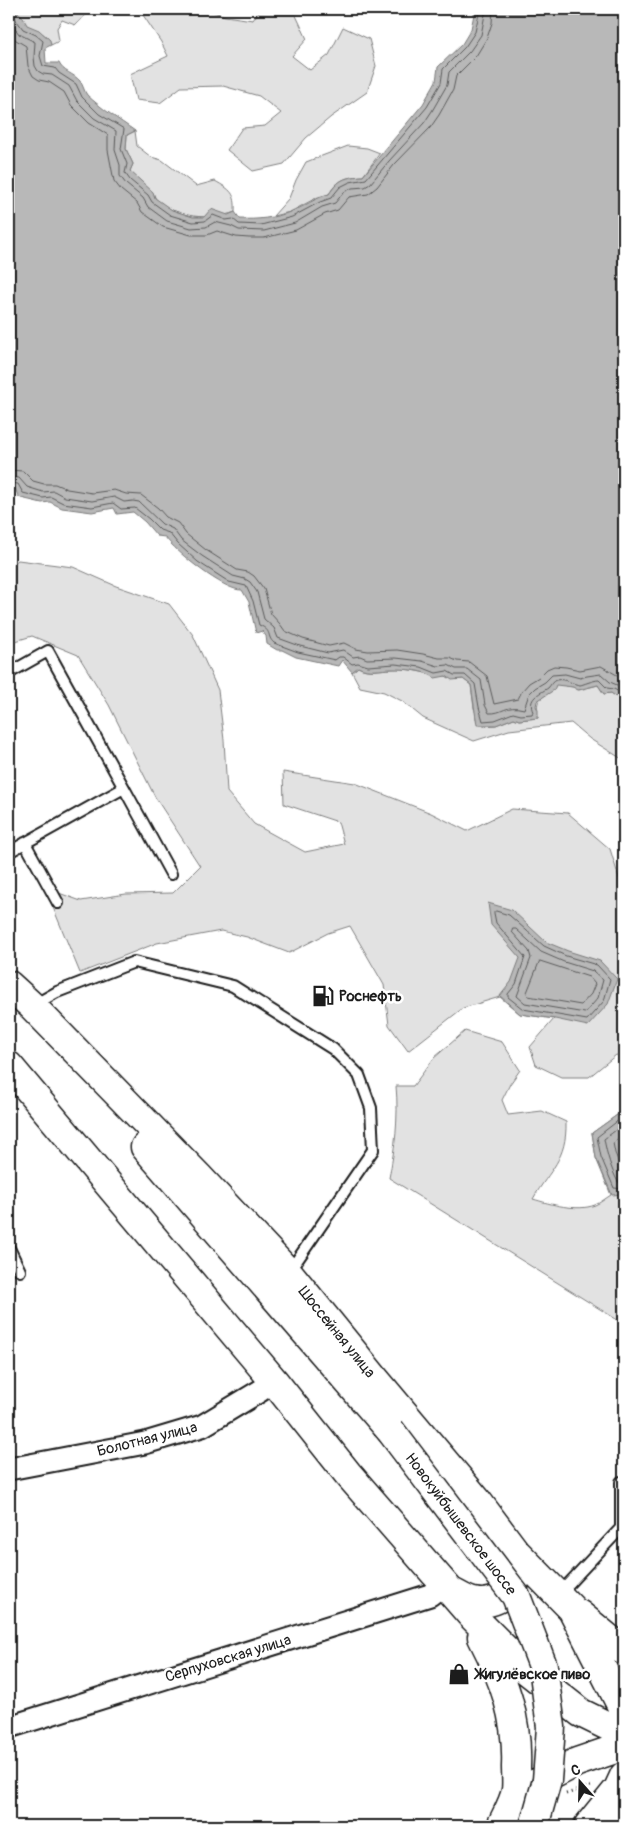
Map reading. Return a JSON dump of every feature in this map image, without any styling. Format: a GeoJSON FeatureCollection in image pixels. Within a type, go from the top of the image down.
{"type":"FeatureCollection","features":[{"type":"Feature","properties":{"kind":"main road","name":"Шоссейная улица"},"geometry":{"type":"LineString","coordinates":[[9,986],[20,1006],[159,1162],[390,1430]]}},
{"type":"Feature","properties":{"kind":"main road","name":"Шоссейная улица"},"geometry":{"type":"LineString","coordinates":[[20,1006],[199,1177],[289,1273],[476,1499],[515,1551],[565,1602],[624,1711]]}},
{"type":"Feature","properties":{"kind":"main road"},"geometry":{"type":"LineString","coordinates":[[9,1066],[274,1381],[348,1474],[471,1615],[524,1669],[581,1713],[624,1734]]}},
{"type":"Feature","properties":{"kind":"main road","name":"Новокуйбышевское шоссе"},"geometry":{"type":"LineString","coordinates":[[390,1430],[516,1596],[543,1666],[551,1727],[547,1780],[534,1826]]}},
{"type":"Feature","properties":{"kind":"main road"},"geometry":{"type":"LineString","coordinates":[[447,1588],[473,1602],[491,1602],[509,1592],[516,1582],[518,1573],[515,1551]]}},
{"type":"Feature","properties":{"kind":"main road"},"geometry":{"type":"LineString","coordinates":[[565,1602],[624,1651]]}},
{"type":"Feature","properties":{"kind":"main road"},"geometry":{"type":"LineString","coordinates":[[471,1615],[496,1665],[507,1693],[513,1716],[517,1746],[516,1791],[501,1826]]}},
{"type":"Feature","properties":{"kind":"main road"},"geometry":{"type":"LineString","coordinates":[[516,1791],[535,1784],[577,1762],[624,1746]]}},
{"type":"Feature","properties":{"kind":"main road"},"geometry":{"type":"LineString","coordinates":[[588,1826],[618,1789],[624,1776]]}},
{"type":"Feature","properties":{"kind":"main road"},"geometry":{"type":"LineString","coordinates":[[594,1826],[624,1819]]}},
{"type":"Feature","properties":{"kind":"street","name":"Болотная улица"},"geometry":{"type":"LineString","coordinates":[[9,1469],[145,1443],[202,1426],[274,1381]]}},
{"type":"Feature","properties":{"kind":"street","name":"Серпуховская улица"},"geometry":{"type":"LineString","coordinates":[[9,1727],[430,1595],[447,1588]]}},
{"type":"Feature","properties":{"kind":"lane"},"geometry":{"type":"LineString","coordinates":[[9,673],[48,651],[171,874]]}},
{"type":"Feature","properties":{"kind":"lane"},"geometry":{"type":"LineString","coordinates":[[9,852],[124,788]]}},
{"type":"Feature","properties":{"kind":"lane"},"geometry":{"type":"LineString","coordinates":[[25,843],[58,903]]}},
{"type":"Feature","properties":{"kind":"lane"},"geometry":{"type":"LineString","coordinates":[[20,1006],[134,962],[233,986],[333,1049],[359,1075],[371,1108],[373,1150],[289,1273]]}},
{"type":"Feature","properties":{"kind":"lane"},"geometry":{"type":"LineString","coordinates":[[9,1248],[20,1271]]}},
{"type":"Feature","properties":{"kind":"lane"},"geometry":{"type":"LineString","coordinates":[[565,1602],[621,1528],[621,1482]]}},
{"type":"Feature","properties":{"kind":"path"},"geometry":{"type":"LineString","coordinates":[[564,1795],[598,1784]]}},
{"type":"Feature","properties":{"kind":"shaded area"},"geometry":{"type":"Polygon","coordinates":[[[14,9],[92,9],[75,25],[62,20],[57,28],[59,41],[51,45],[44,34],[26,25],[14,9]]]}},
{"type":"Feature","properties":{"kind":"shaded area"},"geometry":{"type":"Polygon","coordinates":[[[139,9],[206,9],[225,16],[253,20],[261,9],[293,9],[307,39],[292,56],[310,70],[329,55],[343,27],[369,39],[376,66],[367,92],[331,117],[306,138],[284,164],[253,171],[227,150],[242,128],[265,126],[281,113],[259,96],[223,86],[181,87],[160,103],[136,100],[130,74],[168,56],[139,9]]]}},
{"type":"Feature","properties":{"kind":"shaded area"},"geometry":{"type":"Polygon","coordinates":[[[135,131],[137,146],[151,157],[162,160],[196,186],[215,181],[229,190],[235,200],[235,212],[215,216],[194,216],[173,210],[156,199],[153,193],[130,171],[133,164],[126,149],[127,135],[135,131]]]}},
{"type":"Feature","properties":{"kind":"shaded area"},"geometry":{"type":"Polygon","coordinates":[[[348,146],[367,148],[380,153],[363,176],[343,180],[329,194],[318,197],[290,212],[273,216],[289,198],[306,162],[348,146]]]}},
{"type":"Feature","properties":{"kind":"shaded area"},"geometry":{"type":"Polygon","coordinates":[[[18,560],[73,567],[116,586],[169,604],[193,635],[218,690],[224,740],[227,792],[254,824],[305,852],[344,844],[338,822],[284,804],[283,772],[355,783],[431,813],[467,831],[512,809],[568,813],[610,849],[620,881],[624,884],[624,1057],[616,1055],[589,1077],[561,1077],[536,1065],[530,1047],[554,1019],[520,1014],[500,997],[463,1008],[408,1051],[389,1025],[384,985],[350,926],[328,933],[289,953],[247,937],[221,931],[157,943],[80,973],[45,888],[81,901],[126,894],[173,893],[200,866],[155,797],[109,705],[78,655],[32,636],[9,643],[9,567],[18,560]]]}},
{"type":"Feature","properties":{"kind":"shaded area"},"geometry":{"type":"Polygon","coordinates":[[[358,667],[370,670],[404,669],[463,679],[471,685],[476,719],[483,726],[496,725],[514,718],[519,720],[538,718],[538,701],[556,684],[579,690],[598,685],[604,694],[611,693],[624,702],[624,763],[622,759],[590,739],[571,723],[509,730],[474,741],[423,718],[402,701],[384,692],[360,687],[352,672],[358,667]]]}},
{"type":"Feature","properties":{"kind":"shaded area"},"geometry":{"type":"Polygon","coordinates":[[[465,1031],[502,1042],[520,1070],[502,1100],[508,1115],[542,1111],[566,1122],[564,1146],[556,1164],[533,1199],[580,1208],[595,1205],[611,1195],[596,1158],[592,1133],[624,1110],[624,1324],[389,1178],[396,1132],[396,1086],[413,1086],[434,1058],[465,1031]]]}},
{"type":"Feature","properties":{"kind":"water"},"geometry":{"type":"Polygon","coordinates":[[[9,9],[14,9],[22,16],[27,25],[39,30],[50,40],[51,45],[45,48],[46,63],[59,63],[80,81],[87,95],[135,131],[127,135],[126,149],[133,164],[130,171],[153,192],[155,198],[172,210],[193,217],[204,217],[211,209],[228,215],[235,212],[240,219],[259,219],[300,208],[329,194],[343,180],[363,176],[423,104],[436,81],[438,67],[462,44],[471,29],[475,9],[624,9],[624,702],[611,693],[604,694],[598,685],[578,690],[573,687],[556,685],[554,690],[537,701],[538,718],[519,720],[514,718],[496,725],[477,725],[471,685],[463,679],[452,680],[446,676],[435,678],[431,675],[403,669],[371,670],[358,667],[352,672],[342,660],[338,666],[296,657],[282,650],[277,650],[267,644],[266,636],[262,631],[256,633],[249,602],[242,590],[234,589],[201,570],[179,552],[165,537],[157,536],[133,512],[117,514],[114,508],[92,512],[62,508],[50,502],[42,503],[21,498],[18,496],[15,488],[9,488],[9,9]]]}},
{"type":"Feature","properties":{"kind":"water"},"geometry":{"type":"Polygon","coordinates":[[[488,903],[512,910],[546,942],[600,961],[617,979],[608,1004],[588,1026],[520,1014],[500,996],[511,982],[520,958],[491,925],[488,903]]]}},
{"type":"Feature","properties":{"kind":"water"},"geometry":{"type":"Polygon","coordinates":[[[624,1110],[624,1194],[612,1195],[596,1158],[592,1133],[624,1110]]]}},
{"type":"Feature","properties":{"kind":"place","name":"Роснефть"},"geometry":{"type":"Point","coordinates":[323,996]}},
{"type":"Feature","properties":{"kind":"place","name":"Жигулёвское пиво"},"geometry":{"type":"Point","coordinates":[459,1674]}}]}
